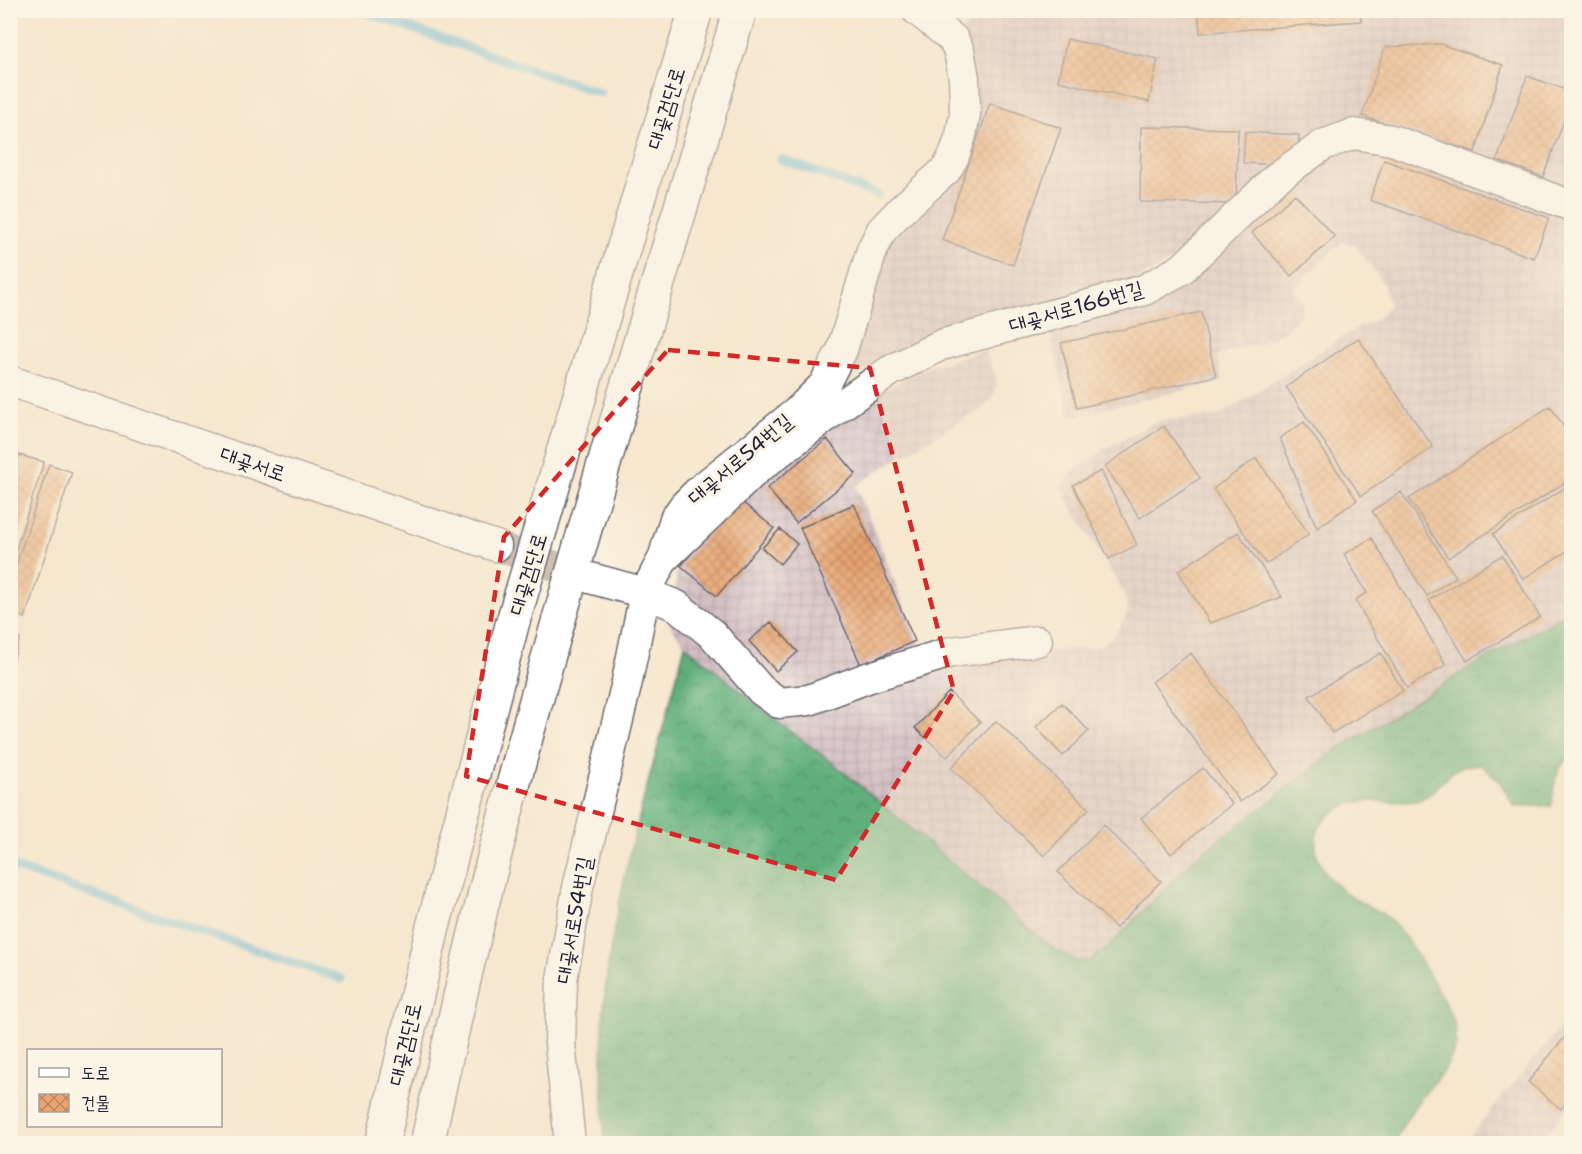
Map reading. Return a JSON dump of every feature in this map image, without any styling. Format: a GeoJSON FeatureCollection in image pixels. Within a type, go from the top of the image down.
{"type":"FeatureCollection","features":[{"type":"Feature","properties":{"kind":"main road","name":"대곶검단로"},"geometry":{"type":"LineString","coordinates":[[382,1143],[433,927],[512,625],[696,10]]}},
{"type":"Feature","properties":{"kind":"main road","name":"대곶검단로"},"geometry":{"type":"LineString","coordinates":[[427,1143],[501,828],[557,628],[740,10]]}},
{"type":"Feature","properties":{"kind":"lane","name":"대곶서로54번길"},"geometry":{"type":"LineString","coordinates":[[570,1143],[560,1043],[562,979],[578,887],[626,686],[645,593],[663,559],[675,519],[684,506],[701,489],[796,412],[824,385],[842,350],[872,250],[882,230],[946,170],[954,156],[961,135],[964,114],[964,78],[959,51],[952,39],[917,10]]}},
{"type":"Feature","properties":{"kind":"lane","name":"대곶서로166번길"},"geometry":{"type":"LineString","coordinates":[[663,559],[757,469],[890,371],[941,345],[1144,290],[1182,269],[1276,178],[1323,145],[1354,134],[1392,140],[1572,206]]}},
{"type":"Feature","properties":{"kind":"lane","name":"대곶서로"},"geometry":{"type":"LineString","coordinates":[[10,381],[496,546]]}},
{"type":"Feature","properties":{"kind":"lane"},"geometry":{"type":"LineString","coordinates":[[590,578],[645,593],[677,606],[713,635],[761,690],[779,703],[809,700],[867,678],[951,652],[1037,641]]}},
{"type":"Feature","properties":{"kind":"highlighted area"},"geometry":{"type":"Polygon","coordinates":[[[668,350],[870,368],[954,691],[836,880],[466,776],[504,537],[668,350]]]}},
{"type":"Feature","properties":{"kind":"shaded area"},"geometry":{"type":"Polygon","coordinates":[[[978,11],[1571,11],[1571,196],[1359,123],[1169,262],[1138,279],[919,339],[895,351],[867,371],[851,367],[850,353],[878,256],[944,182],[963,30],[974,19],[978,11]]]}},
{"type":"Feature","properties":{"kind":"shaded area"},"geometry":{"type":"Polygon","coordinates":[[[1359,147],[1393,152],[1571,219],[1571,611],[1466,670],[1338,749],[1265,802],[1195,858],[1107,948],[1089,961],[1075,960],[1054,949],[834,764],[778,722],[685,645],[670,625],[680,550],[727,504],[874,395],[923,369],[985,350],[997,381],[994,395],[984,408],[856,486],[931,673],[1026,653],[1096,647],[1109,640],[1119,629],[1128,611],[1124,593],[1061,487],[1072,472],[1105,449],[1157,421],[1219,416],[1353,330],[1377,319],[1389,306],[1384,284],[1355,245],[1342,242],[1294,290],[1303,302],[1301,315],[1282,333],[1263,342],[1217,356],[1223,381],[1070,417],[1049,329],[1142,302],[1323,158],[1359,147]]]}},
{"type":"Feature","properties":{"kind":"shaded area"},"geometry":{"type":"Polygon","coordinates":[[[1571,1014],[1571,1104],[1538,1143],[1463,1144],[1571,1014]]]}},
{"type":"Feature","properties":{"kind":"green space"},"geometry":{"type":"Polygon","coordinates":[[[1571,611],[1571,757],[1565,761],[1558,772],[1552,806],[1514,806],[1498,779],[1480,765],[1469,765],[1452,773],[1422,799],[1406,802],[1369,801],[1343,807],[1329,816],[1316,837],[1319,861],[1335,883],[1346,893],[1381,913],[1399,929],[1439,991],[1456,1030],[1456,1042],[1449,1063],[1411,1112],[1395,1143],[605,1144],[602,1054],[608,965],[632,844],[685,645],[778,722],[834,764],[1054,949],[1075,960],[1089,961],[1107,948],[1195,858],[1338,749],[1466,670],[1571,611]]]}},
{"type":"Feature","properties":{"kind":"building"},"geometry":{"type":"Polygon","coordinates":[[[1198,10],[1360,10],[1361,21],[1200,33],[1198,10]]]}},
{"type":"Feature","properties":{"kind":"building"},"geometry":{"type":"Polygon","coordinates":[[[1067,39],[1158,59],[1149,102],[1058,81],[1067,39]]]}},
{"type":"Feature","properties":{"kind":"building"},"geometry":{"type":"Polygon","coordinates":[[[1440,44],[1503,65],[1475,152],[1362,116],[1385,47],[1440,44]]]}},
{"type":"Feature","properties":{"kind":"building"},"geometry":{"type":"Polygon","coordinates":[[[1527,76],[1572,92],[1572,99],[1543,177],[1497,160],[1527,76]]]}},
{"type":"Feature","properties":{"kind":"building"},"geometry":{"type":"Polygon","coordinates":[[[990,103],[1061,128],[1013,265],[942,240],[990,103]]]}},
{"type":"Feature","properties":{"kind":"building"},"geometry":{"type":"Polygon","coordinates":[[[1141,127],[1238,129],[1236,204],[1140,202],[1141,127]]]}},
{"type":"Feature","properties":{"kind":"building"},"geometry":{"type":"Polygon","coordinates":[[[1245,132],[1299,135],[1298,158],[1279,165],[1243,163],[1245,132]]]}},
{"type":"Feature","properties":{"kind":"building"},"geometry":{"type":"Polygon","coordinates":[[[1384,160],[1549,218],[1534,258],[1370,200],[1384,160]]]}},
{"type":"Feature","properties":{"kind":"building"},"geometry":{"type":"Polygon","coordinates":[[[1295,194],[1335,237],[1291,276],[1252,233],[1295,194]]]}},
{"type":"Feature","properties":{"kind":"building"},"geometry":{"type":"Polygon","coordinates":[[[1201,312],[1216,376],[1077,408],[1061,343],[1201,312]]]}},
{"type":"Feature","properties":{"kind":"building"},"geometry":{"type":"Polygon","coordinates":[[[1358,338],[1433,447],[1361,496],[1286,387],[1358,338]]]}},
{"type":"Feature","properties":{"kind":"building"},"geometry":{"type":"Polygon","coordinates":[[[1550,406],[1572,439],[1572,478],[1448,558],[1409,499],[1550,406]]]}},
{"type":"Feature","properties":{"kind":"building"},"geometry":{"type":"Polygon","coordinates":[[[1304,422],[1357,500],[1317,528],[1280,438],[1304,422]]]}},
{"type":"Feature","properties":{"kind":"building"},"geometry":{"type":"Polygon","coordinates":[[[1164,426],[1200,478],[1140,518],[1105,466],[1164,426]]]}},
{"type":"Feature","properties":{"kind":"building"},"geometry":{"type":"Polygon","coordinates":[[[827,439],[856,474],[796,523],[767,488],[827,439]]]}},
{"type":"Feature","properties":{"kind":"building"},"geometry":{"type":"Polygon","coordinates":[[[19,455],[44,462],[11,564],[10,482],[19,455]]]}},
{"type":"Feature","properties":{"kind":"building"},"geometry":{"type":"Polygon","coordinates":[[[1256,458],[1309,534],[1266,564],[1213,489],[1256,458]]]}},
{"type":"Feature","properties":{"kind":"building"},"geometry":{"type":"Polygon","coordinates":[[[49,464],[72,472],[25,618],[10,613],[10,584],[49,464]]]}},
{"type":"Feature","properties":{"kind":"building"},"geometry":{"type":"Polygon","coordinates":[[[1101,471],[1137,545],[1109,559],[1073,485],[1101,471]]]}},
{"type":"Feature","properties":{"kind":"building"},"geometry":{"type":"Polygon","coordinates":[[[1572,483],[1572,548],[1523,579],[1493,534],[1572,483]]]}},
{"type":"Feature","properties":{"kind":"building"},"geometry":{"type":"Polygon","coordinates":[[[1401,492],[1456,577],[1427,596],[1372,511],[1401,492]]]}},
{"type":"Feature","properties":{"kind":"building"},"geometry":{"type":"Polygon","coordinates":[[[737,498],[774,528],[717,596],[681,566],[737,498]]]}},
{"type":"Feature","properties":{"kind":"building"},"geometry":{"type":"Polygon","coordinates":[[[854,504],[915,641],[861,665],[800,528],[854,504]]]}},
{"type":"Feature","properties":{"kind":"building"},"geometry":{"type":"Polygon","coordinates":[[[780,529],[797,544],[780,564],[762,548],[780,529]]]}},
{"type":"Feature","properties":{"kind":"building"},"geometry":{"type":"Polygon","coordinates":[[[1238,532],[1282,597],[1210,623],[1178,571],[1238,532]]]}},
{"type":"Feature","properties":{"kind":"building"},"geometry":{"type":"Polygon","coordinates":[[[1372,538],[1446,665],[1407,688],[1355,600],[1367,593],[1344,554],[1372,538]]]}},
{"type":"Feature","properties":{"kind":"building"},"geometry":{"type":"Polygon","coordinates":[[[1502,555],[1540,617],[1467,661],[1429,600],[1502,555]]]}},
{"type":"Feature","properties":{"kind":"building"},"geometry":{"type":"Polygon","coordinates":[[[771,622],[798,652],[776,671],[749,641],[771,622]]]}},
{"type":"Feature","properties":{"kind":"building"},"geometry":{"type":"Polygon","coordinates":[[[10,635],[20,639],[11,667],[10,667],[10,635]]]}},
{"type":"Feature","properties":{"kind":"building"},"geometry":{"type":"Polygon","coordinates":[[[1191,653],[1279,774],[1240,802],[1152,682],[1191,653]]]}},
{"type":"Feature","properties":{"kind":"building"},"geometry":{"type":"Polygon","coordinates":[[[1381,653],[1403,691],[1332,733],[1309,696],[1381,653]]]}},
{"type":"Feature","properties":{"kind":"building"},"geometry":{"type":"Polygon","coordinates":[[[949,692],[980,722],[947,757],[915,728],[949,692]]]}},
{"type":"Feature","properties":{"kind":"building"},"geometry":{"type":"Polygon","coordinates":[[[1062,703],[1089,731],[1063,756],[1036,727],[1062,703]]]}},
{"type":"Feature","properties":{"kind":"building"},"geometry":{"type":"Polygon","coordinates":[[[996,721],[1089,809],[1044,856],[951,768],[996,721]]]}},
{"type":"Feature","properties":{"kind":"building"},"geometry":{"type":"Polygon","coordinates":[[[1203,768],[1232,804],[1171,854],[1141,818],[1203,768]]]}},
{"type":"Feature","properties":{"kind":"building"},"geometry":{"type":"Polygon","coordinates":[[[1103,825],[1161,881],[1116,928],[1058,872],[1103,825]]]}},
{"type":"Feature","properties":{"kind":"building"},"geometry":{"type":"Polygon","coordinates":[[[1572,1028],[1572,1095],[1561,1109],[1528,1082],[1572,1028]]]}},
{"type":"Feature","properties":{"kind":"waterway"},"geometry":{"type":"LineString","coordinates":[[358,10],[600,93]]}},
{"type":"Feature","properties":{"kind":"waterway"},"geometry":{"type":"LineString","coordinates":[[781,159],[878,195]]}},
{"type":"Feature","properties":{"kind":"waterway"},"geometry":{"type":"LineString","coordinates":[[10,866],[341,979]]}},
{"type":"Feature","properties":{"kind":"tunnel"},"geometry":{"type":"LineString","coordinates":[[496,546],[590,578]]}}]}
